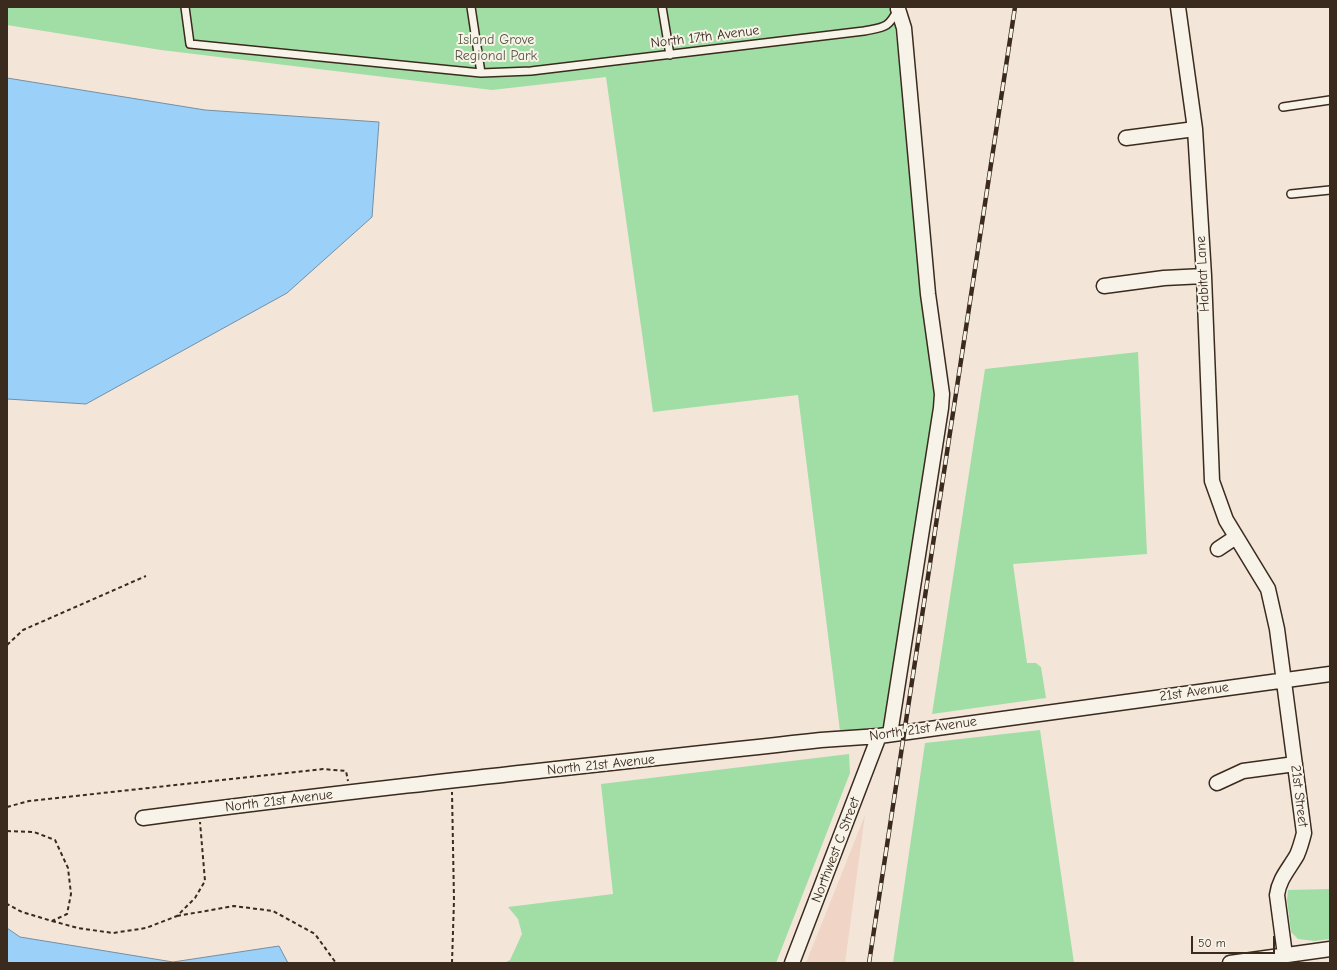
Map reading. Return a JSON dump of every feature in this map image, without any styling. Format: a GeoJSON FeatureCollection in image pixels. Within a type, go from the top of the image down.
{"type":"FeatureCollection","features":[{"type":"Feature","properties":{"kind":"street","name":"Habitat Lane"},"geometry":{"type":"LineString","coordinates":[[1178,7],[1194,129],[1204,276],[1212,481],[1226,520],[1268,589],[1278,629],[1283,680]]}},
{"type":"Feature","properties":{"kind":"street","name":"Northwest C Street"},"geometry":{"type":"LineString","coordinates":[[792,963],[885,735],[940,416],[942,394],[928,294],[904,28],[898,8]]}},
{"type":"Feature","properties":{"kind":"street"},"geometry":{"type":"LineString","coordinates":[[1126,138],[1194,129]]}},
{"type":"Feature","properties":{"kind":"street"},"geometry":{"type":"LineString","coordinates":[[1104,286],[1164,278],[1204,276]]}},
{"type":"Feature","properties":{"kind":"street"},"geometry":{"type":"LineString","coordinates":[[1218,549],[1236,537]]}},
{"type":"Feature","properties":{"kind":"street","name":"21st Avenue"},"geometry":{"type":"LineString","coordinates":[[1059,711],[1330,674]]}},
{"type":"Feature","properties":{"kind":"street","name":"21st Street"},"geometry":{"type":"LineString","coordinates":[[1283,680],[1304,833],[1296,856],[1278,889],[1277,896],[1285,955]]}},
{"type":"Feature","properties":{"kind":"street","name":"North 21st Avenue"},"geometry":{"type":"LineString","coordinates":[[143,818],[350,792],[821,740],[885,735],[1059,711]]}},
{"type":"Feature","properties":{"kind":"street"},"geometry":{"type":"LineString","coordinates":[[1218,783],[1243,771],[1295,764]]}},
{"type":"Feature","properties":{"kind":"street"},"geometry":{"type":"LineString","coordinates":[[1230,963],[1330,949]]}},
{"type":"Feature","properties":{"kind":"lane","name":"North 17th Avenue"},"geometry":{"type":"LineString","coordinates":[[185,7],[190,44],[481,73],[605,63],[864,31],[885,27],[891,21],[898,8]]}},
{"type":"Feature","properties":{"kind":"lane"},"geometry":{"type":"LineString","coordinates":[[471,7],[481,73]]}},
{"type":"Feature","properties":{"kind":"lane"},"geometry":{"type":"LineString","coordinates":[[662,7],[670,54]]}},
{"type":"Feature","properties":{"kind":"lane"},"geometry":{"type":"LineString","coordinates":[[1283,107],[1330,100]]}},
{"type":"Feature","properties":{"kind":"lane"},"geometry":{"type":"LineString","coordinates":[[1291,194],[1330,190]]}},
{"type":"Feature","properties":{"kind":"path"},"geometry":{"type":"LineString","coordinates":[[7,645],[23,630],[146,576]]}},
{"type":"Feature","properties":{"kind":"path"},"geometry":{"type":"LineString","coordinates":[[7,807],[29,801],[323,769],[346,771],[350,792]]}},
{"type":"Feature","properties":{"kind":"path"},"geometry":{"type":"LineString","coordinates":[[452,781],[454,900],[452,963]]}},
{"type":"Feature","properties":{"kind":"path"},"geometry":{"type":"LineString","coordinates":[[176,916],[195,898],[205,881],[199,810]]}},
{"type":"Feature","properties":{"kind":"path"},"geometry":{"type":"LineString","coordinates":[[7,831],[34,832],[55,840],[68,868],[71,894],[67,914],[52,921]]}},
{"type":"Feature","properties":{"kind":"path"},"geometry":{"type":"LineString","coordinates":[[7,904],[22,912],[52,921],[78,928],[113,933],[146,928],[176,916],[234,906],[273,911],[315,934],[336,963]]}},
{"type":"Feature","properties":{"kind":"shaded area"},"geometry":{"type":"Polygon","coordinates":[[[865,815],[845,963],[806,963],[865,815]]]}},
{"type":"Feature","properties":{"kind":"green space","name":"Island Grove Regional Park"},"geometry":{"type":"Polygon","coordinates":[[[7,7],[893,7],[935,396],[887,727],[840,731],[798,395],[653,412],[606,77],[492,90],[161,50],[7,25],[7,7]]]}},
{"type":"Feature","properties":{"kind":"green space"},"geometry":{"type":"Polygon","coordinates":[[[1138,352],[1147,554],[1013,564],[1027,663],[1036,663],[1041,667],[1046,698],[932,714],[985,369],[1138,352]]]}},
{"type":"Feature","properties":{"kind":"green space"},"geometry":{"type":"Polygon","coordinates":[[[1040,730],[1074,963],[893,963],[925,743],[1040,730]]]}},
{"type":"Feature","properties":{"kind":"green space"},"geometry":{"type":"Polygon","coordinates":[[[849,754],[850,773],[776,963],[504,963],[510,960],[522,934],[518,919],[508,907],[613,894],[601,784],[849,754]]]}},
{"type":"Feature","properties":{"kind":"green space"},"geometry":{"type":"Polygon","coordinates":[[[1330,889],[1330,939],[1315,941],[1298,939],[1291,932],[1287,900],[1288,890],[1330,889]]]}},
{"type":"Feature","properties":{"kind":"water"},"geometry":{"type":"Polygon","coordinates":[[[7,78],[205,110],[379,122],[372,217],[287,293],[86,404],[7,399],[7,78]]]}},
{"type":"Feature","properties":{"kind":"water"},"geometry":{"type":"Polygon","coordinates":[[[7,928],[20,937],[173,962],[279,946],[288,963],[7,963],[7,928]]]}},
{"type":"Feature","properties":{"kind":"railway"},"geometry":{"type":"LineString","coordinates":[[869,963],[1015,7]]}}]}
